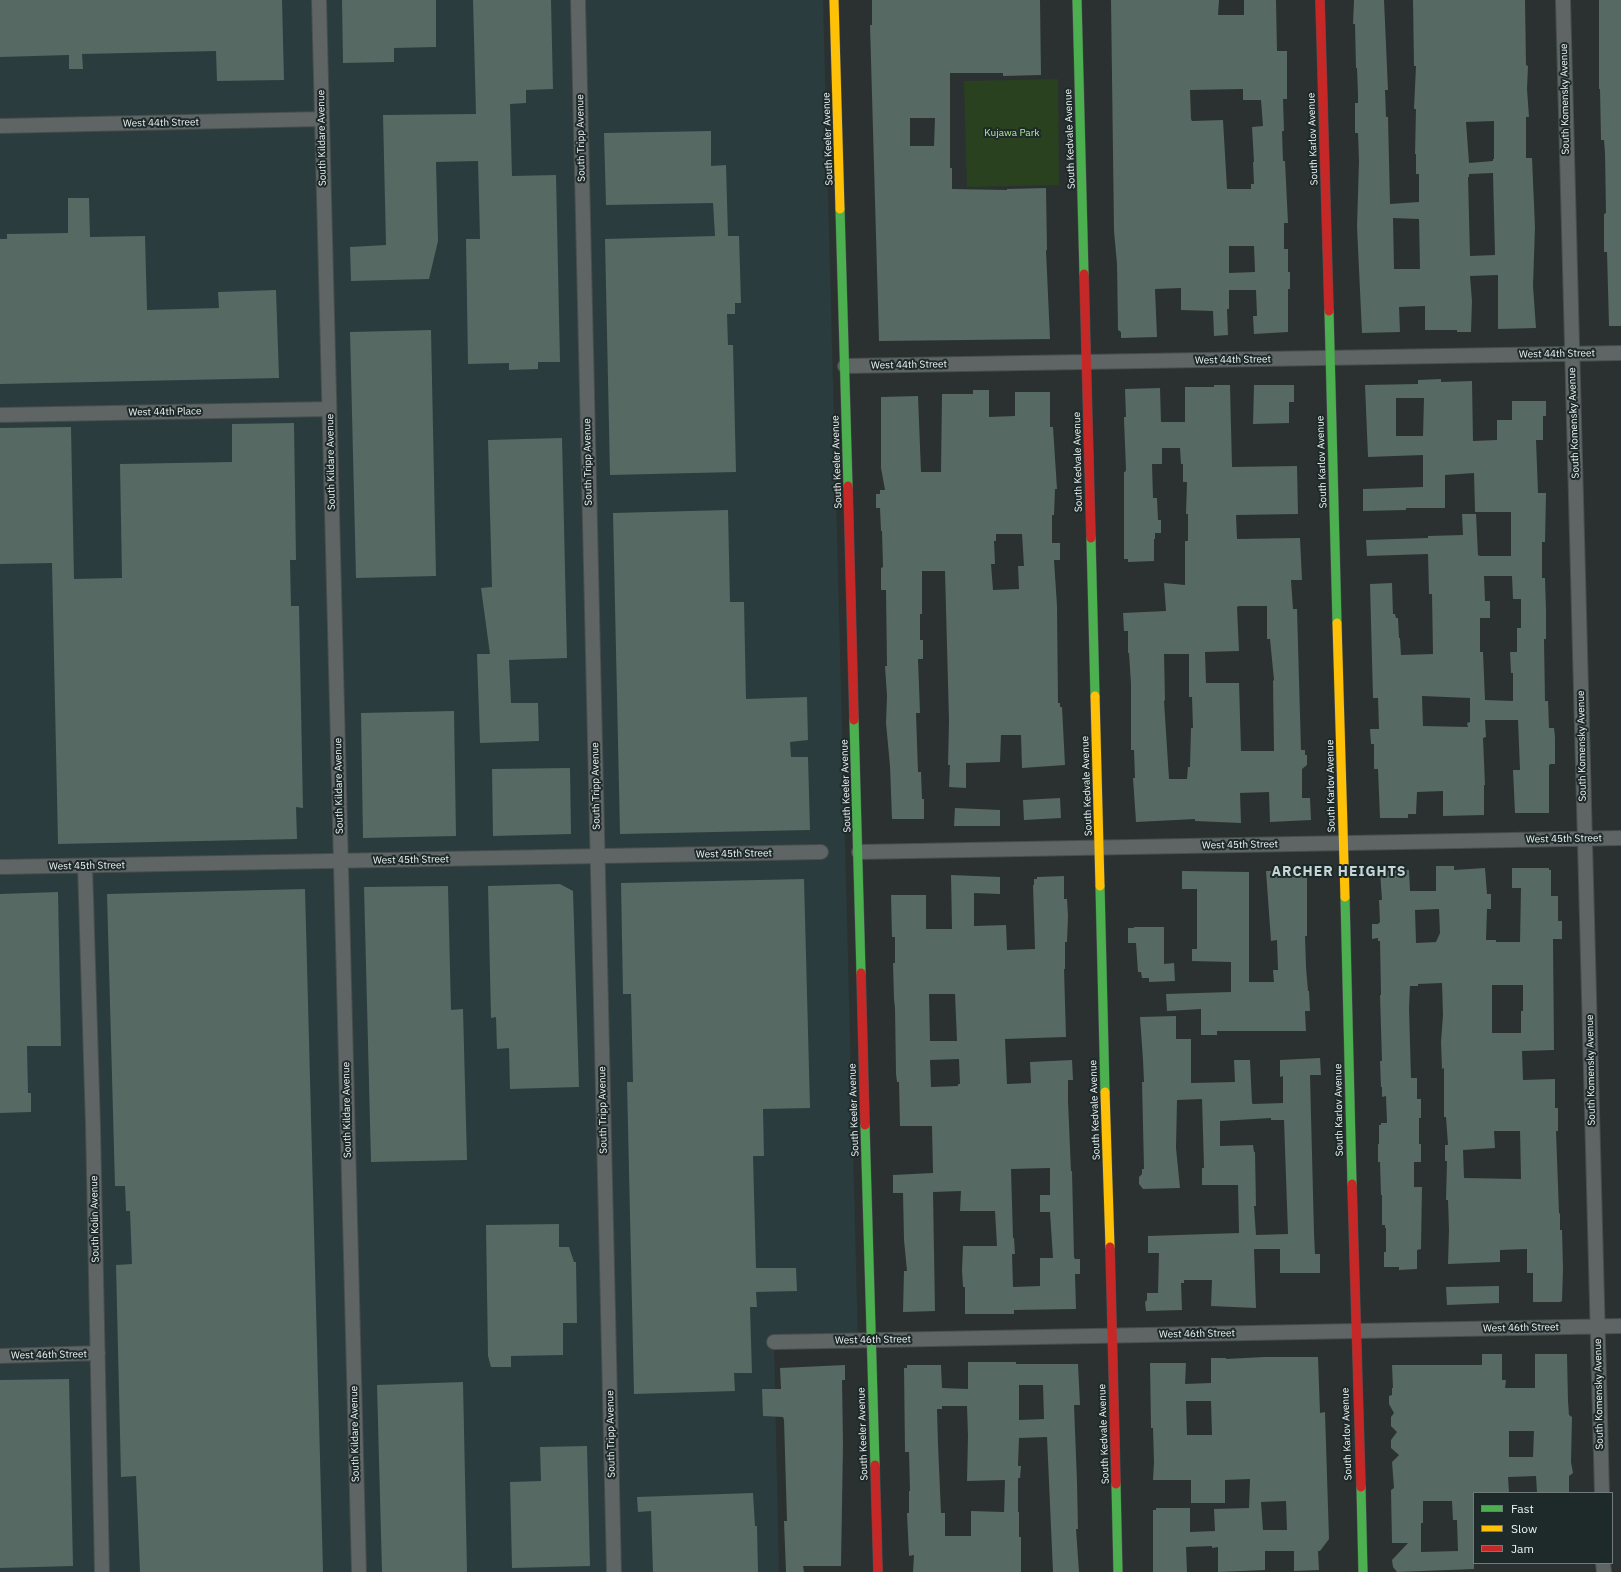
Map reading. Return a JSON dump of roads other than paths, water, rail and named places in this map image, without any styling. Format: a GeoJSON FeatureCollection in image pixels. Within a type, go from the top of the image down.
{"type":"FeatureCollection","features":[{"type":"Feature","properties":{"kind":"street","name":"South Kildare Avenue"},"geometry":{"type":"LineString","coordinates":[[319,0],[358,1572]]}},
{"type":"Feature","properties":{"kind":"street","name":"South Tripp Avenue"},"geometry":{"type":"LineString","coordinates":[[578,0],[614,1572]]}},
{"type":"Feature","properties":{"kind":"street","name":"South Keeler Avenue"},"geometry":{"type":"LineString","coordinates":[[834,0],[878,1572]]}},
{"type":"Feature","properties":{"kind":"street","name":"South Kedvale Avenue"},"geometry":{"type":"LineString","coordinates":[[1077,0],[1118,1572]]}},
{"type":"Feature","properties":{"kind":"street","name":"South Karlov Avenue"},"geometry":{"type":"LineString","coordinates":[[1320,0],[1362,1572]]}},
{"type":"Feature","properties":{"kind":"street","name":"South Komensky Avenue"},"geometry":{"type":"LineString","coordinates":[[1563,0],[1602,1492]]}},
{"type":"Feature","properties":{"kind":"street","name":"West 44th Street"},"geometry":{"type":"LineString","coordinates":[[0,126],[322,119]]}},
{"type":"Feature","properties":{"kind":"street","name":"West 44th Street"},"geometry":{"type":"LineString","coordinates":[[845,366],[1621,353]]}},
{"type":"Feature","properties":{"kind":"street","name":"West 44th Place"},"geometry":{"type":"LineString","coordinates":[[0,415],[329,409]]}},
{"type":"Feature","properties":{"kind":"street","name":"West 45th Street"},"geometry":{"type":"LineString","coordinates":[[859,852],[1621,838]]}},
{"type":"Feature","properties":{"kind":"street","name":"West 45th Street"},"geometry":{"type":"LineString","coordinates":[[0,867],[821,852]]}},
{"type":"Feature","properties":{"kind":"street","name":"South Kolin Avenue"},"geometry":{"type":"LineString","coordinates":[[85,866],[93,1118],[102,1572]]}},
{"type":"Feature","properties":{"kind":"street","name":"West 46th Street"},"geometry":{"type":"LineString","coordinates":[[774,1342],[1621,1326]]}},
{"type":"Feature","properties":{"kind":"street","name":"West 46th Street"},"geometry":{"type":"LineString","coordinates":[[0,1356],[98,1353]]}},
{"type":"Feature","properties":{"kind":"district","name":"ARCHER HEIGHTS"},"geometry":{"type":"Point","coordinates":[1339,872]}},
{"type":"Feature","properties":{"kind":"park label","name":"Kujawa Park"},"geometry":{"type":"Point","coordinates":[1012,133]}}]}
